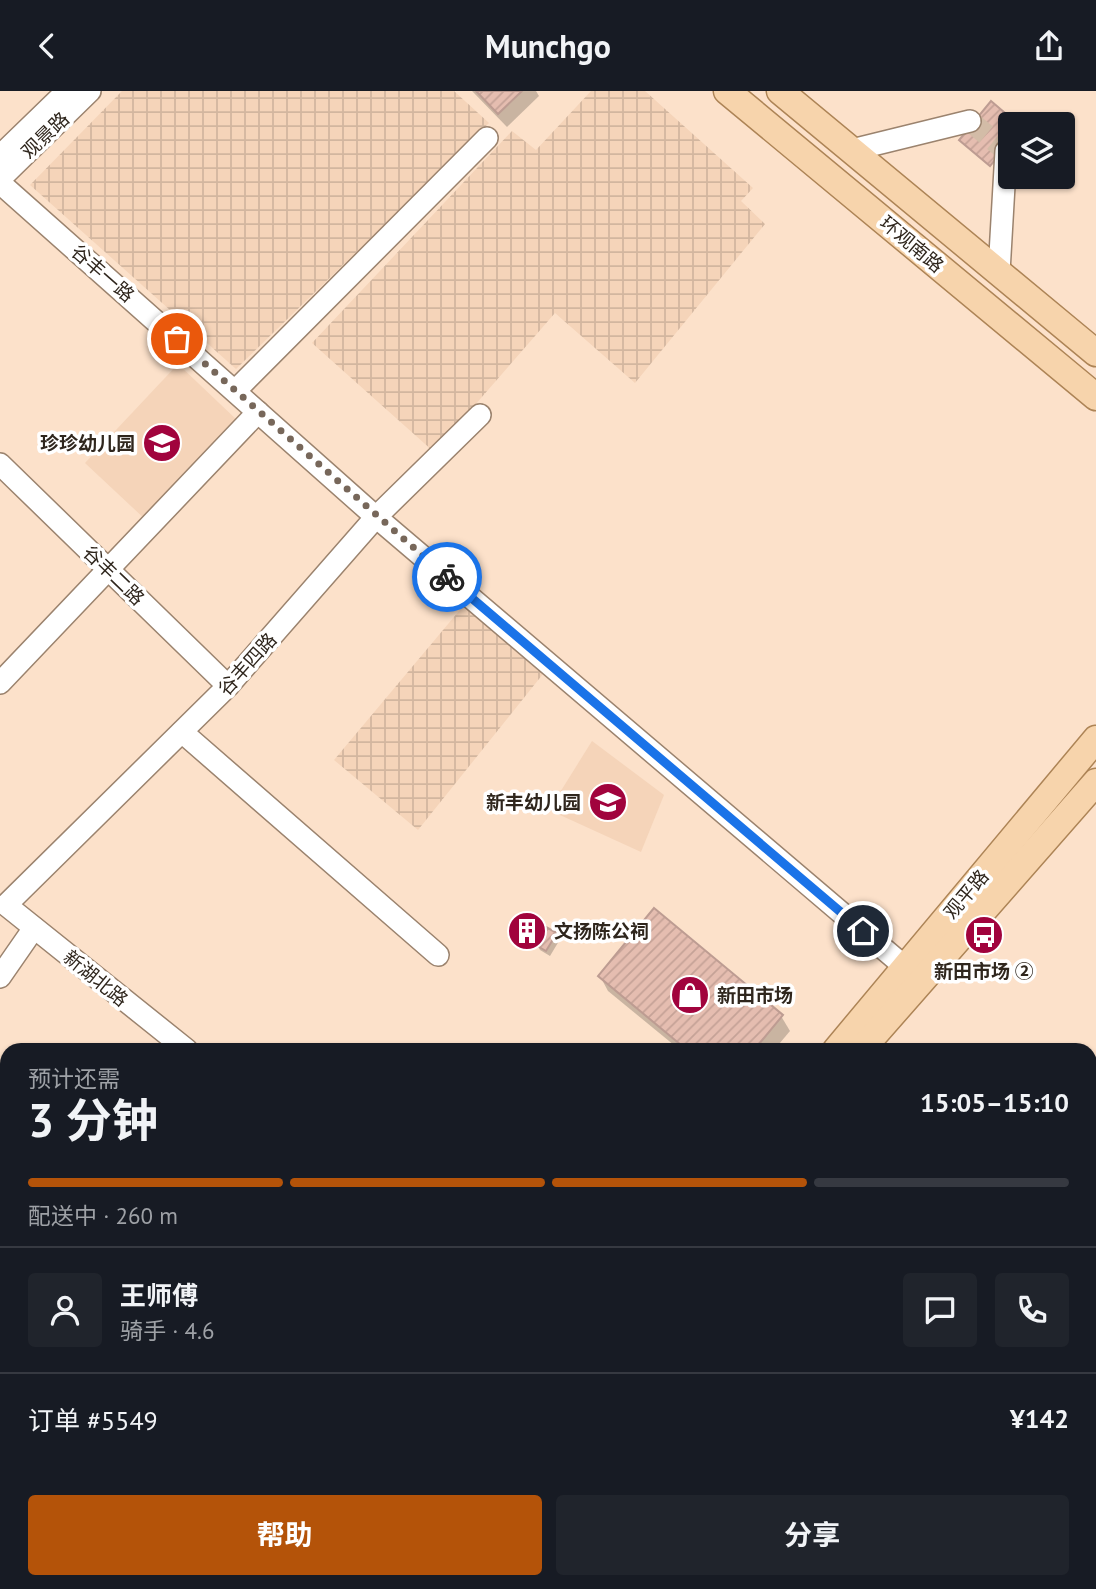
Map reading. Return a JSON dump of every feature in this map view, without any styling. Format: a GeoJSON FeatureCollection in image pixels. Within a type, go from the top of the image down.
{"type":"FeatureCollection","features":[{"type":"Feature","properties":{"kind":"main road","name":"环观南路"},"geometry":{"type":"LineString","coordinates":[[727,91],[1096,397]]}},
{"type":"Feature","properties":{"kind":"main road","name":"环观南路"},"geometry":{"type":"LineString","coordinates":[[780,91],[1096,353]]}},
{"type":"Feature","properties":{"kind":"main road","name":"观平路"},"geometry":{"type":"LineString","coordinates":[[842,1043],[1096,739]]}},
{"type":"Feature","properties":{"kind":"main road","name":"观平路"},"geometry":{"type":"LineString","coordinates":[[866,1043],[1096,782]]}},
{"type":"Feature","properties":{"kind":"street","name":"观景路"},"geometry":{"type":"LineString","coordinates":[[0,156],[67,91]]}},
{"type":"Feature","properties":{"kind":"street","name":"观景路"},"geometry":{"type":"LineString","coordinates":[[0,181],[90,91]]}},
{"type":"Feature","properties":{"kind":"street"},"geometry":{"type":"LineString","coordinates":[[852,150],[970,121]]}},
{"type":"Feature","properties":{"kind":"street"},"geometry":{"type":"LineString","coordinates":[[236,390],[487,138]]}},
{"type":"Feature","properties":{"kind":"street","name":"谷丰一路"},"geometry":{"type":"LineString","coordinates":[[0,181],[376,517],[905,967]]}},
{"type":"Feature","properties":{"kind":"street"},"geometry":{"type":"LineString","coordinates":[[999,272],[1004,189]]}},
{"type":"Feature","properties":{"kind":"street"},"geometry":{"type":"LineString","coordinates":[[0,683],[258,412]]}},
{"type":"Feature","properties":{"kind":"street","name":"谷丰四路"},"geometry":{"type":"LineString","coordinates":[[6,905],[228,686],[376,517],[480,415]]}},
{"type":"Feature","properties":{"kind":"street","name":"谷丰二路"},"geometry":{"type":"LineString","coordinates":[[0,464],[228,686]]}},
{"type":"Feature","properties":{"kind":"street"},"geometry":{"type":"LineString","coordinates":[[182,732],[438,955]]}},
{"type":"Feature","properties":{"kind":"street","name":"新湖北路"},"geometry":{"type":"LineString","coordinates":[[6,905],[178,1043]]}},
{"type":"Feature","properties":{"kind":"street"},"geometry":{"type":"LineString","coordinates":[[0,977],[34,928]]}},
{"type":"Feature","properties":{"kind":"shaded area"},"geometry":{"type":"Polygon","coordinates":[[[122,91],[454,91],[489,123],[236,369],[30,185],[122,91]]]}},
{"type":"Feature","properties":{"kind":"shaded area"},"geometry":{"type":"Polygon","coordinates":[[[591,91],[645,91],[753,188],[741,201],[765,224],[635,383],[555,313],[434,452],[312,343],[512,131],[536,150],[591,91]]]}},
{"type":"Feature","properties":{"kind":"shaded area","name":"珍珍幼儿园"},"geometry":{"type":"Polygon","coordinates":[[[178,364],[239,422],[147,521],[85,463],[178,364]]]}},
{"type":"Feature","properties":{"kind":"shaded area"},"geometry":{"type":"Polygon","coordinates":[[[464,605],[543,674],[418,830],[334,760],[464,605]]]}},
{"type":"Feature","properties":{"kind":"shaded area","name":"新丰幼儿园"},"geometry":{"type":"Polygon","coordinates":[[[592,741],[664,795],[641,852],[549,810],[592,741]]]}},
{"type":"Feature","properties":{"kind":"building"},"geometry":{"type":"Polygon","coordinates":[[[476,91],[522,91],[498,114],[476,91]]]}},
{"type":"Feature","properties":{"kind":"building"},"geometry":{"type":"Polygon","coordinates":[[[991,101],[1004,112],[998,112],[998,156],[990,166],[959,140],[991,101]]]}},
{"type":"Feature","properties":{"kind":"building","name":"新田市场"},"geometry":{"type":"Polygon","coordinates":[[[654,908],[783,1015],[760,1043],[679,1043],[598,976],[654,908]]]}},
{"type":"Feature","properties":{"kind":"building","name":"文扬陈公祠"},"geometry":{"type":"Polygon","coordinates":[[[527,916],[540,923],[529,941],[517,934],[527,916]]]}},
{"type":"Feature","properties":{"kind":"building"},"geometry":{"type":"Polygon","coordinates":[[[544,926],[557,933],[546,951],[534,944],[544,926]]]}},
{"type":"Feature","properties":{"kind":"tunnel"},"geometry":{"type":"LineString","coordinates":[[970,121],[998,144]]}},
{"type":"Feature","properties":{"kind":"way so far"},"geometry":{"type":"LineString","coordinates":[[177,339],[447,577]]}},
{"type":"Feature","properties":{"kind":"place","name":"珍珍幼儿园"},"geometry":{"type":"Point","coordinates":[162,443]}},
{"type":"Feature","properties":{"kind":"place","name":"新丰幼儿园"},"geometry":{"type":"Point","coordinates":[608,802]}},
{"type":"Feature","properties":{"kind":"place","name":"文扬陈公祠"},"geometry":{"type":"Point","coordinates":[527,931]}},
{"type":"Feature","properties":{"kind":"place","name":"新田市场 ②"},"geometry":{"type":"Point","coordinates":[984,935]}},
{"type":"Feature","properties":{"kind":"place","name":"新田市场"},"geometry":{"type":"Point","coordinates":[690,995]}},
{"type":"Feature","properties":{"kind":"route"},"geometry":{"type":"LineString","coordinates":[[447,577],[863,931]]}}]}
